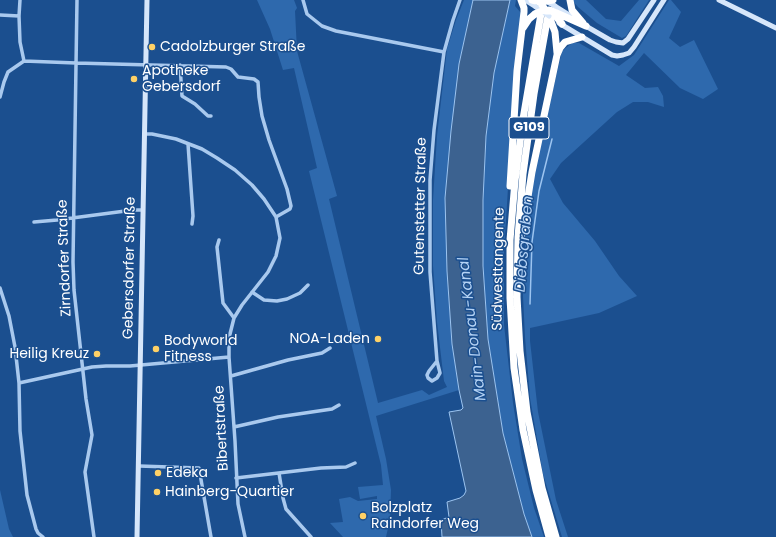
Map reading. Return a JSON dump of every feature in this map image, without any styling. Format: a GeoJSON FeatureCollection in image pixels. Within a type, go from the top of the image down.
{"type":"FeatureCollection","features":[{"type":"Feature","properties":{"kind":"highway"},"geometry":{"type":"LineString","coordinates":[[513,200],[510,188],[517,71],[524,8],[521,0]]}},
{"type":"Feature","properties":{"kind":"highway"},"geometry":{"type":"LineString","coordinates":[[570,0],[572,10],[586,26]]}},
{"type":"Feature","properties":{"kind":"highway"},"geometry":{"type":"LineString","coordinates":[[522,32],[528,21],[546,7]]}},
{"type":"Feature","properties":{"kind":"highway"},"geometry":{"type":"LineString","coordinates":[[546,7],[562,24]]}},
{"type":"Feature","properties":{"kind":"highway"},"geometry":{"type":"LineString","coordinates":[[546,7],[586,26]]}},
{"type":"Feature","properties":{"kind":"highway"},"geometry":{"type":"LineString","coordinates":[[546,7],[555,32],[557,55]]}},
{"type":"Feature","properties":{"kind":"highway","name":"Südwesttangente"},"geometry":{"type":"LineString","coordinates":[[546,7],[524,112],[513,200],[510,240],[510,292],[511,335],[515,379],[526,449],[549,537]]}},
{"type":"Feature","properties":{"kind":"highway","name":"Südwesttangente"},"geometry":{"type":"LineString","coordinates":[[546,7],[526,150],[520,207],[517,258],[518,320],[523,384],[533,450],[556,537]]}},
{"type":"Feature","properties":{"kind":"highway"},"geometry":{"type":"LineString","coordinates":[[517,258],[523,232],[532,172],[557,55],[565,42],[582,37]]}},
{"type":"Feature","properties":{"kind":"main road","name":"Gebersdorfer Straße"},"geometry":{"type":"LineString","coordinates":[[137,537],[147,0]]}},
{"type":"Feature","properties":{"kind":"main road"},"geometry":{"type":"LineString","coordinates":[[525,0],[546,7]]}},
{"type":"Feature","properties":{"kind":"main road"},"geometry":{"type":"LineString","coordinates":[[586,26],[613,42],[624,42],[628,39],[654,0]]}},
{"type":"Feature","properties":{"kind":"main road"},"geometry":{"type":"LineString","coordinates":[[562,24],[612,55],[617,56],[625,54],[634,47],[664,0]]}},
{"type":"Feature","properties":{"kind":"main road"},"geometry":{"type":"LineString","coordinates":[[719,0],[776,28]]}},
{"type":"Feature","properties":{"kind":"street"},"geometry":{"type":"LineString","coordinates":[[20,0],[20,42],[24,60]]}},
{"type":"Feature","properties":{"kind":"street","name":"Zirndorfer Straße"},"geometry":{"type":"LineString","coordinates":[[77,0],[73,218],[74,290],[86,399],[92,435],[85,472],[94,537]]}},
{"type":"Feature","properties":{"kind":"street"},"geometry":{"type":"LineString","coordinates":[[303,0],[307,14],[322,26],[336,31],[444,52]]}},
{"type":"Feature","properties":{"kind":"street","name":"Gutenstetter Straße"},"geometry":{"type":"LineString","coordinates":[[437,361],[428,371],[428,378],[432,380],[437,378],[440,373],[437,361],[430,272],[430,180],[434,130],[444,52],[460,0]]}},
{"type":"Feature","properties":{"kind":"street"},"geometry":{"type":"LineString","coordinates":[[0,15],[19,16]]}},
{"type":"Feature","properties":{"kind":"street"},"geometry":{"type":"LineString","coordinates":[[0,97],[8,72],[24,60],[226,67],[231,69],[238,77],[254,79],[258,82],[262,116],[287,189],[291,206],[290,210],[276,217],[264,199],[235,170],[202,149],[163,136],[144,134]]}},
{"type":"Feature","properties":{"kind":"street"},"geometry":{"type":"LineString","coordinates":[[180,65],[182,96],[195,104],[208,116],[211,116]]}},
{"type":"Feature","properties":{"kind":"street"},"geometry":{"type":"LineString","coordinates":[[188,144],[194,216],[192,224]]}},
{"type":"Feature","properties":{"kind":"street"},"geometry":{"type":"LineString","coordinates":[[34,222],[103,213],[143,210]]}},
{"type":"Feature","properties":{"kind":"street","name":"Bibertstraße"},"geometry":{"type":"LineString","coordinates":[[245,537],[238,504],[229,338],[234,318],[242,305],[268,272],[278,252],[280,238],[276,217]]}},
{"type":"Feature","properties":{"kind":"street"},"geometry":{"type":"LineString","coordinates":[[219,240],[218,247],[223,303],[234,318]]}},
{"type":"Feature","properties":{"kind":"street"},"geometry":{"type":"LineString","coordinates":[[252,292],[264,300],[277,301],[287,299],[300,293],[308,285]]}},
{"type":"Feature","properties":{"kind":"street"},"geometry":{"type":"LineString","coordinates":[[0,288],[13,333],[19,383],[20,432],[27,495],[36,529],[43,537]]}},
{"type":"Feature","properties":{"kind":"street"},"geometry":{"type":"LineString","coordinates":[[231,376],[289,360],[322,353],[330,348]]}},
{"type":"Feature","properties":{"kind":"street"},"geometry":{"type":"LineString","coordinates":[[19,383],[83,369],[106,366],[130,366],[229,357]]}},
{"type":"Feature","properties":{"kind":"street"},"geometry":{"type":"LineString","coordinates":[[234,427],[278,417],[332,409],[339,405]]}},
{"type":"Feature","properties":{"kind":"street"},"geometry":{"type":"LineString","coordinates":[[236,478],[346,467],[355,463]]}},
{"type":"Feature","properties":{"kind":"street"},"geometry":{"type":"LineString","coordinates":[[139,466],[200,468],[211,537]]}},
{"type":"Feature","properties":{"kind":"street"},"geometry":{"type":"LineString","coordinates":[[279,473],[286,510],[311,537]]}},
{"type":"Feature","properties":{"kind":"shaded area"},"geometry":{"type":"Polygon","coordinates":[[[257,0],[294,0],[297,8],[295,11],[297,51],[337,196],[329,199],[378,403],[422,390],[429,395],[447,387],[444,381],[437,322],[433,266],[433,200],[437,136],[447,49],[464,0],[473,0],[459,64],[447,271],[452,344],[459,390],[376,416],[386,459],[391,490],[390,519],[386,537],[343,537],[330,523],[343,522],[339,499],[350,497],[358,501],[377,499],[377,496],[360,499],[358,487],[383,485],[381,465],[309,171],[317,168],[294,68],[283,70],[270,29],[257,0]]]}},
{"type":"Feature","properties":{"kind":"shaded area"},"geometry":{"type":"Polygon","coordinates":[[[510,0],[516,0],[515,6],[521,13],[514,91],[504,252],[504,325],[513,403],[522,459],[534,508],[544,537],[532,537],[524,514],[503,433],[488,339],[483,266],[483,200],[486,136],[494,73],[510,0]]]}},
{"type":"Feature","properties":{"kind":"shaded area"},"geometry":{"type":"Polygon","coordinates":[[[572,0],[586,0],[606,19],[621,21],[639,0],[649,0],[626,36],[622,38],[597,23],[572,0]]]}},
{"type":"Feature","properties":{"kind":"shaded area"},"geometry":{"type":"Polygon","coordinates":[[[669,0],[671,0],[681,12],[669,38],[680,47],[694,40],[718,89],[703,99],[680,88],[644,53],[626,75],[645,88],[658,87],[663,96],[664,107],[648,102],[633,102],[617,112],[561,163],[550,179],[563,203],[595,241],[619,276],[637,296],[599,313],[530,328],[530,341],[538,412],[556,500],[568,537],[562,537],[543,474],[530,398],[525,337],[523,296],[525,241],[533,176],[562,51],[572,43],[579,43],[619,66],[634,55],[669,0]]]}},
{"type":"Feature","properties":{"kind":"shaded area"},"geometry":{"type":"Polygon","coordinates":[[[0,490],[9,529],[13,537],[0,537],[0,490]]]}},
{"type":"Feature","properties":{"kind":"water","name":"Main-Donau-Kanal"},"geometry":{"type":"Polygon","coordinates":[[[473,0],[510,0],[494,73],[486,136],[483,200],[483,266],[488,339],[503,433],[524,514],[532,537],[442,537],[441,520],[449,517],[447,502],[460,498],[466,491],[449,412],[461,410],[463,408],[452,344],[447,271],[445,198],[459,64],[473,0]]]}},
{"type":"Feature","properties":{"kind":"waterway","name":"Diebsgraben"},"geometry":{"type":"LineString","coordinates":[[530,304],[532,242],[539,191],[552,139]]}},
{"type":"Feature","properties":{"kind":"place","name":"Cadolzburger Straße"},"geometry":{"type":"Point","coordinates":[152,47]}},
{"type":"Feature","properties":{"kind":"place","name":"Apotheke Gebersdorf"},"geometry":{"type":"Point","coordinates":[134,79]}},
{"type":"Feature","properties":{"kind":"place","name":"NOA-Laden"},"geometry":{"type":"Point","coordinates":[378,339]}},
{"type":"Feature","properties":{"kind":"place","name":"Bodyworld Fitness"},"geometry":{"type":"Point","coordinates":[156,349]}},
{"type":"Feature","properties":{"kind":"place","name":"Heilig Kreuz"},"geometry":{"type":"Point","coordinates":[97,354]}},
{"type":"Feature","properties":{"kind":"place","name":"Edeka"},"geometry":{"type":"Point","coordinates":[158,473]}},
{"type":"Feature","properties":{"kind":"place","name":"Hainberg-Quartier"},"geometry":{"type":"Point","coordinates":[157,492]}},
{"type":"Feature","properties":{"kind":"place","name":"Bolzplatz Raindorfer Weg"},"geometry":{"type":"Point","coordinates":[363,516]}}]}
